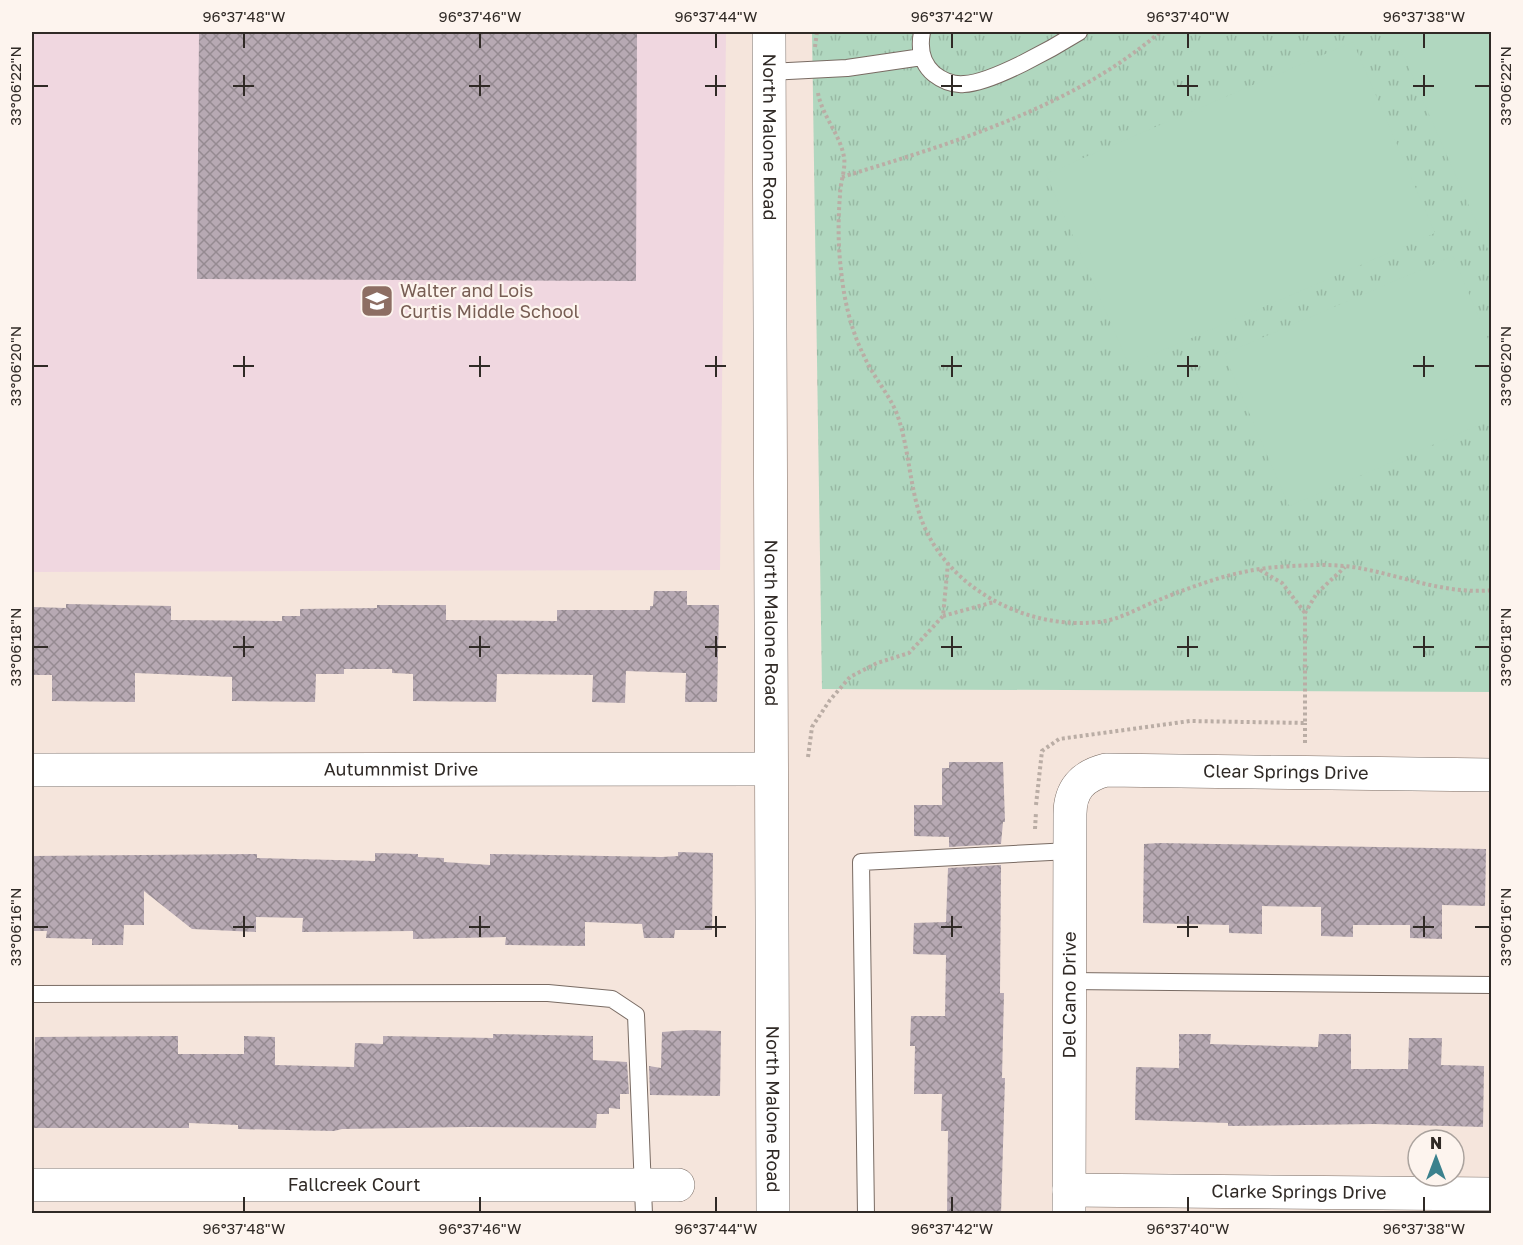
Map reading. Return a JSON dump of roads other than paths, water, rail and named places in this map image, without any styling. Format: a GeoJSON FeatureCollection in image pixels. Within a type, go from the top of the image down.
{"type":"FeatureCollection","features":[{"type":"Feature","properties":{"kind":"street","name":"North Malone Road"},"geometry":{"type":"LineString","coordinates":[[769,32],[773,1214]]}},
{"type":"Feature","properties":{"kind":"street","name":"Autumnmist Drive"},"geometry":{"type":"LineString","coordinates":[[32,770],[771,769]]}},
{"type":"Feature","properties":{"kind":"street","name":"Clear Springs Drive"},"geometry":{"type":"LineString","coordinates":[[1082,780],[1093,773],[1106,770],[1491,775]]}},
{"type":"Feature","properties":{"kind":"street","name":"Del Cano Drive"},"geometry":{"type":"LineString","coordinates":[[1069,1202],[1070,802],[1082,780]]}},
{"type":"Feature","properties":{"kind":"street","name":"Fallcreek Court"},"geometry":{"type":"LineString","coordinates":[[32,1185],[644,1199],[678,1185]]}},
{"type":"Feature","properties":{"kind":"street","name":"Clarke Springs Drive"},"geometry":{"type":"LineString","coordinates":[[1069,1202],[1491,1194]]}},
{"type":"Feature","properties":{"kind":"lane"},"geometry":{"type":"LineString","coordinates":[[922,32],[922,57],[929,69],[939,78],[953,84],[967,84],[1027,61],[1079,32]]}},
{"type":"Feature","properties":{"kind":"lane"},"geometry":{"type":"LineString","coordinates":[[769,72],[814,71],[922,57]]}},
{"type":"Feature","properties":{"kind":"lane"},"geometry":{"type":"LineString","coordinates":[[866,1214],[861,862],[1070,851]]}},
{"type":"Feature","properties":{"kind":"lane"},"geometry":{"type":"LineString","coordinates":[[1069,981],[1491,985]]}},
{"type":"Feature","properties":{"kind":"lane"},"geometry":{"type":"LineString","coordinates":[[32,994],[548,993],[612,999],[636,1014],[644,1199]]}},
{"type":"Feature","properties":{"kind":"place","name":"Walter and Lois Curtis Middle School"},"geometry":{"type":"Point","coordinates":[377,301]}}]}
